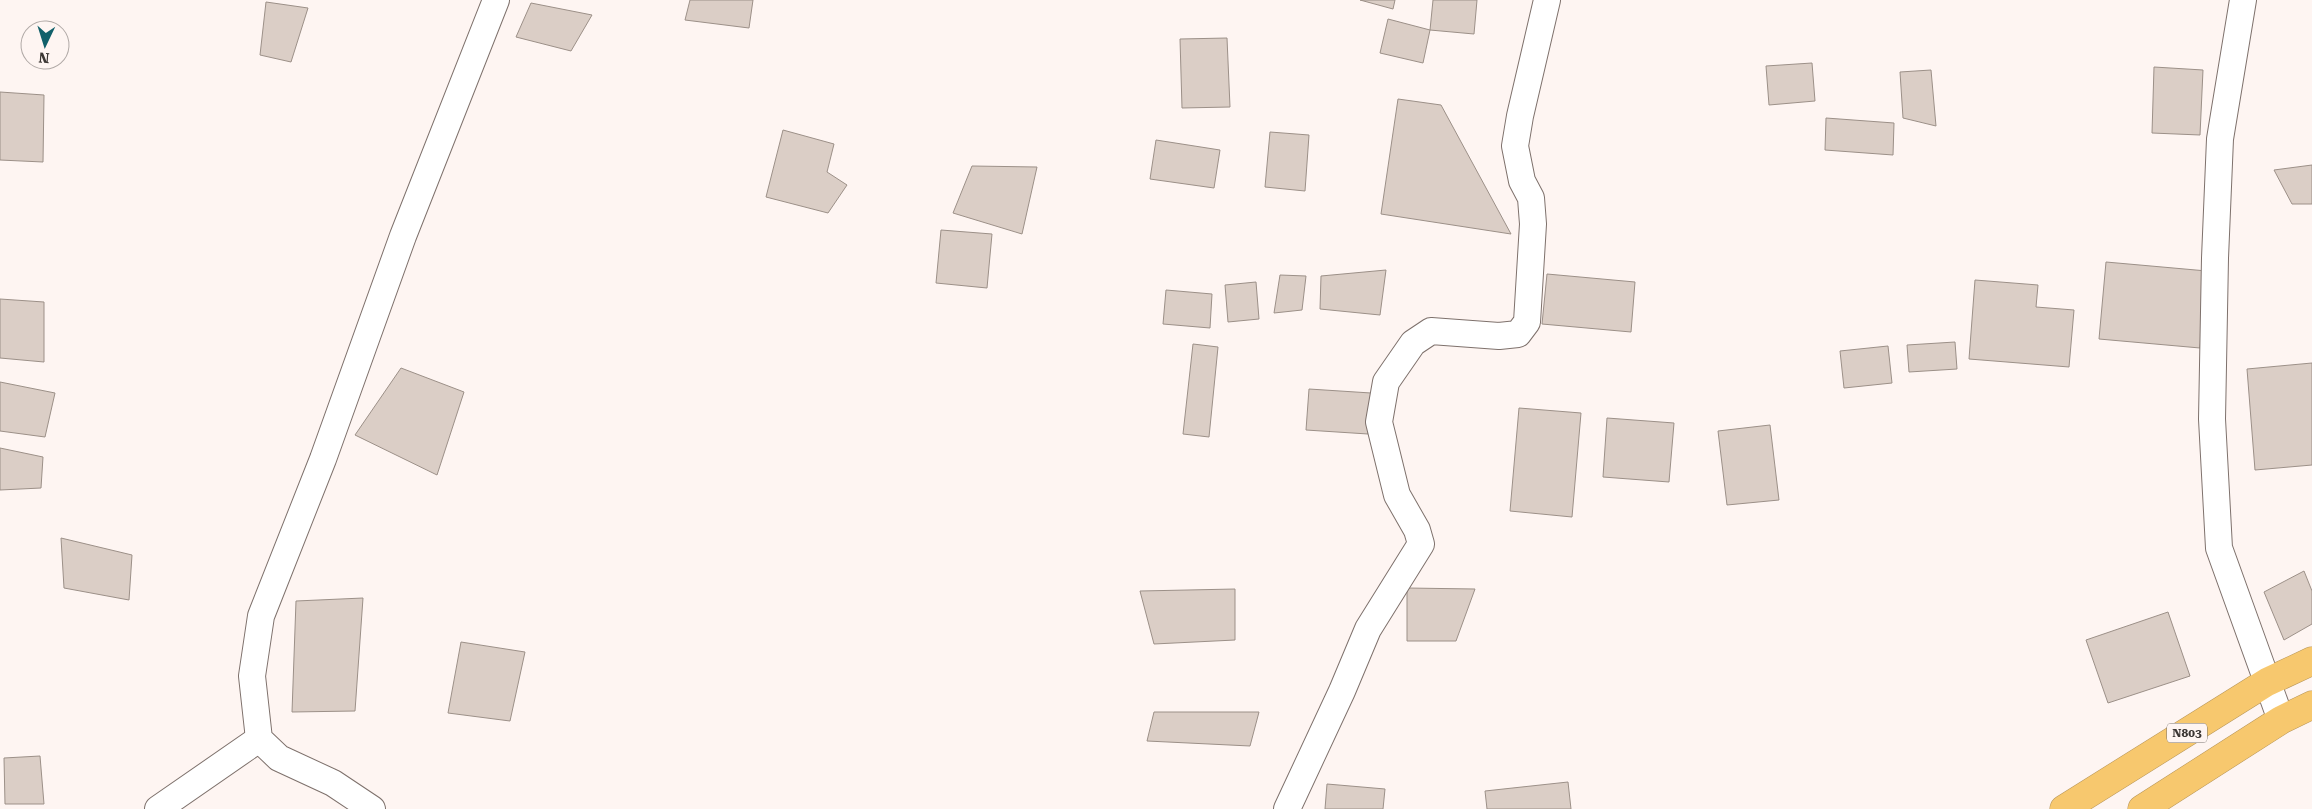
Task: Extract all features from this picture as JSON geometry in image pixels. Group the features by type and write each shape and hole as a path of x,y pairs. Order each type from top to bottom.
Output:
{"highway":[{"name":"N803","path":"2064,809 2267,682 2312,661"},
{"path":"2142,809 2281,720 2312,706"}],"street":[{"path":"372,809 333,782 279,758 259,739 252,676 261,616 323,459 403,236 496,0"},
{"path":"1286,809 1342,691 1368,629 1421,544 1417,530 1397,495 1380,422 1386,382 1413,343 1431,332 1498,336 1518,334 1527,322 1533,224 1531,198 1522,181 1515,146 1520,116 1547,0"},
{"path":"2243,0 2220,139 2215,258 2212,419 2219,548 2281,720"},
{"path":"158,809 259,739"}],"building":[{"path":"690,0 753,0 749,28 685,20"},
{"path":"1360,0 1395,0 1393,9"},
{"path":"1433,0 1477,0 1474,34 1430,30"},
{"path":"266,2 308,8 291,62 260,55"},
{"path":"531,3 592,15 571,51 516,37"},
{"path":"1388,19 1430,30 1423,63 1380,53"},
{"path":"1227,38 1230,107 1182,108 1180,39"},
{"path":"1812,63 1815,101 1769,105 1766,66"},
{"path":"2154,67 2203,70 2200,135 2152,133"},
{"path":"1931,70 1936,126 1903,118 1900,72"},
{"path":"0,92 44,95 43,162 0,160"},
{"path":"1398,99 1441,105 1511,234 1381,214"},
{"path":"1826,118 1894,123 1893,155 1825,150"},
{"path":"783,130 834,144 827,172 847,185 828,213 766,197"},
{"path":"1270,132 1309,135 1305,191 1265,187"},
{"path":"1156,140 1220,150 1214,188 1150,179"},
{"path":"2312,165 2312,204 2292,204 2274,170"},
{"path":"972,166 1037,167 1022,234 953,213"},
{"path":"941,230 992,234 987,288 936,283"},
{"path":"2106,262 2207,271 2200,348 2099,339"},
{"path":"1386,270 1380,315 1320,309 1321,276"},
{"path":"1547,274 1635,282 1631,332 1542,324"},
{"path":"1280,275 1306,276 1302,310 1274,313"},
{"path":"1975,280 2038,285 2036,307 2074,310 2069,367 1969,359"},
{"path":"1256,282 1259,319 1228,322 1225,285"},
{"path":"1166,290 1212,294 1210,328 1163,324"},
{"path":"0,299 44,302 44,362 0,358"},
{"path":"1955,342 1957,369 1909,372 1907,345"},
{"path":"1193,344 1218,347 1209,437 1183,434"},
{"path":"1888,346 1892,383 1844,388 1840,351"},
{"path":"2312,363 2312,465 2255,470 2247,369"},
{"path":"401,368 464,392 437,475 355,435"},
{"path":"0,382 55,393 45,437 0,431"},
{"path":"1309,389 1371,393 1368,434 1306,430"},
{"path":"1519,408 1581,413 1572,517 1510,511"},
{"path":"1607,418 1674,423 1669,482 1603,477"},
{"path":"1770,425 1779,500 1727,505 1718,431"},
{"path":"0,448 43,457 41,488 0,490"},
{"path":"61,538 132,555 129,600 64,588"},
{"path":"2304,571 2312,591 2312,624 2284,640 2264,592"},
{"path":"1407,588 1475,589 1456,641 1407,641"},
{"path":"1235,589 1235,640 1154,644 1140,591"},
{"path":"363,598 355,711 292,712 296,601"},
{"path":"2168,612 2190,676 2108,703 2086,640"},
{"path":"461,642 525,652 510,721 448,713"},
{"path":"1154,712 1259,712 1250,746 1147,741"},
{"path":"40,756 44,804 5,804 4,758"},
{"path":"1568,782 1571,809 1487,809 1485,791"},
{"path":"1327,784 1385,789 1383,809 1325,809"}]}
